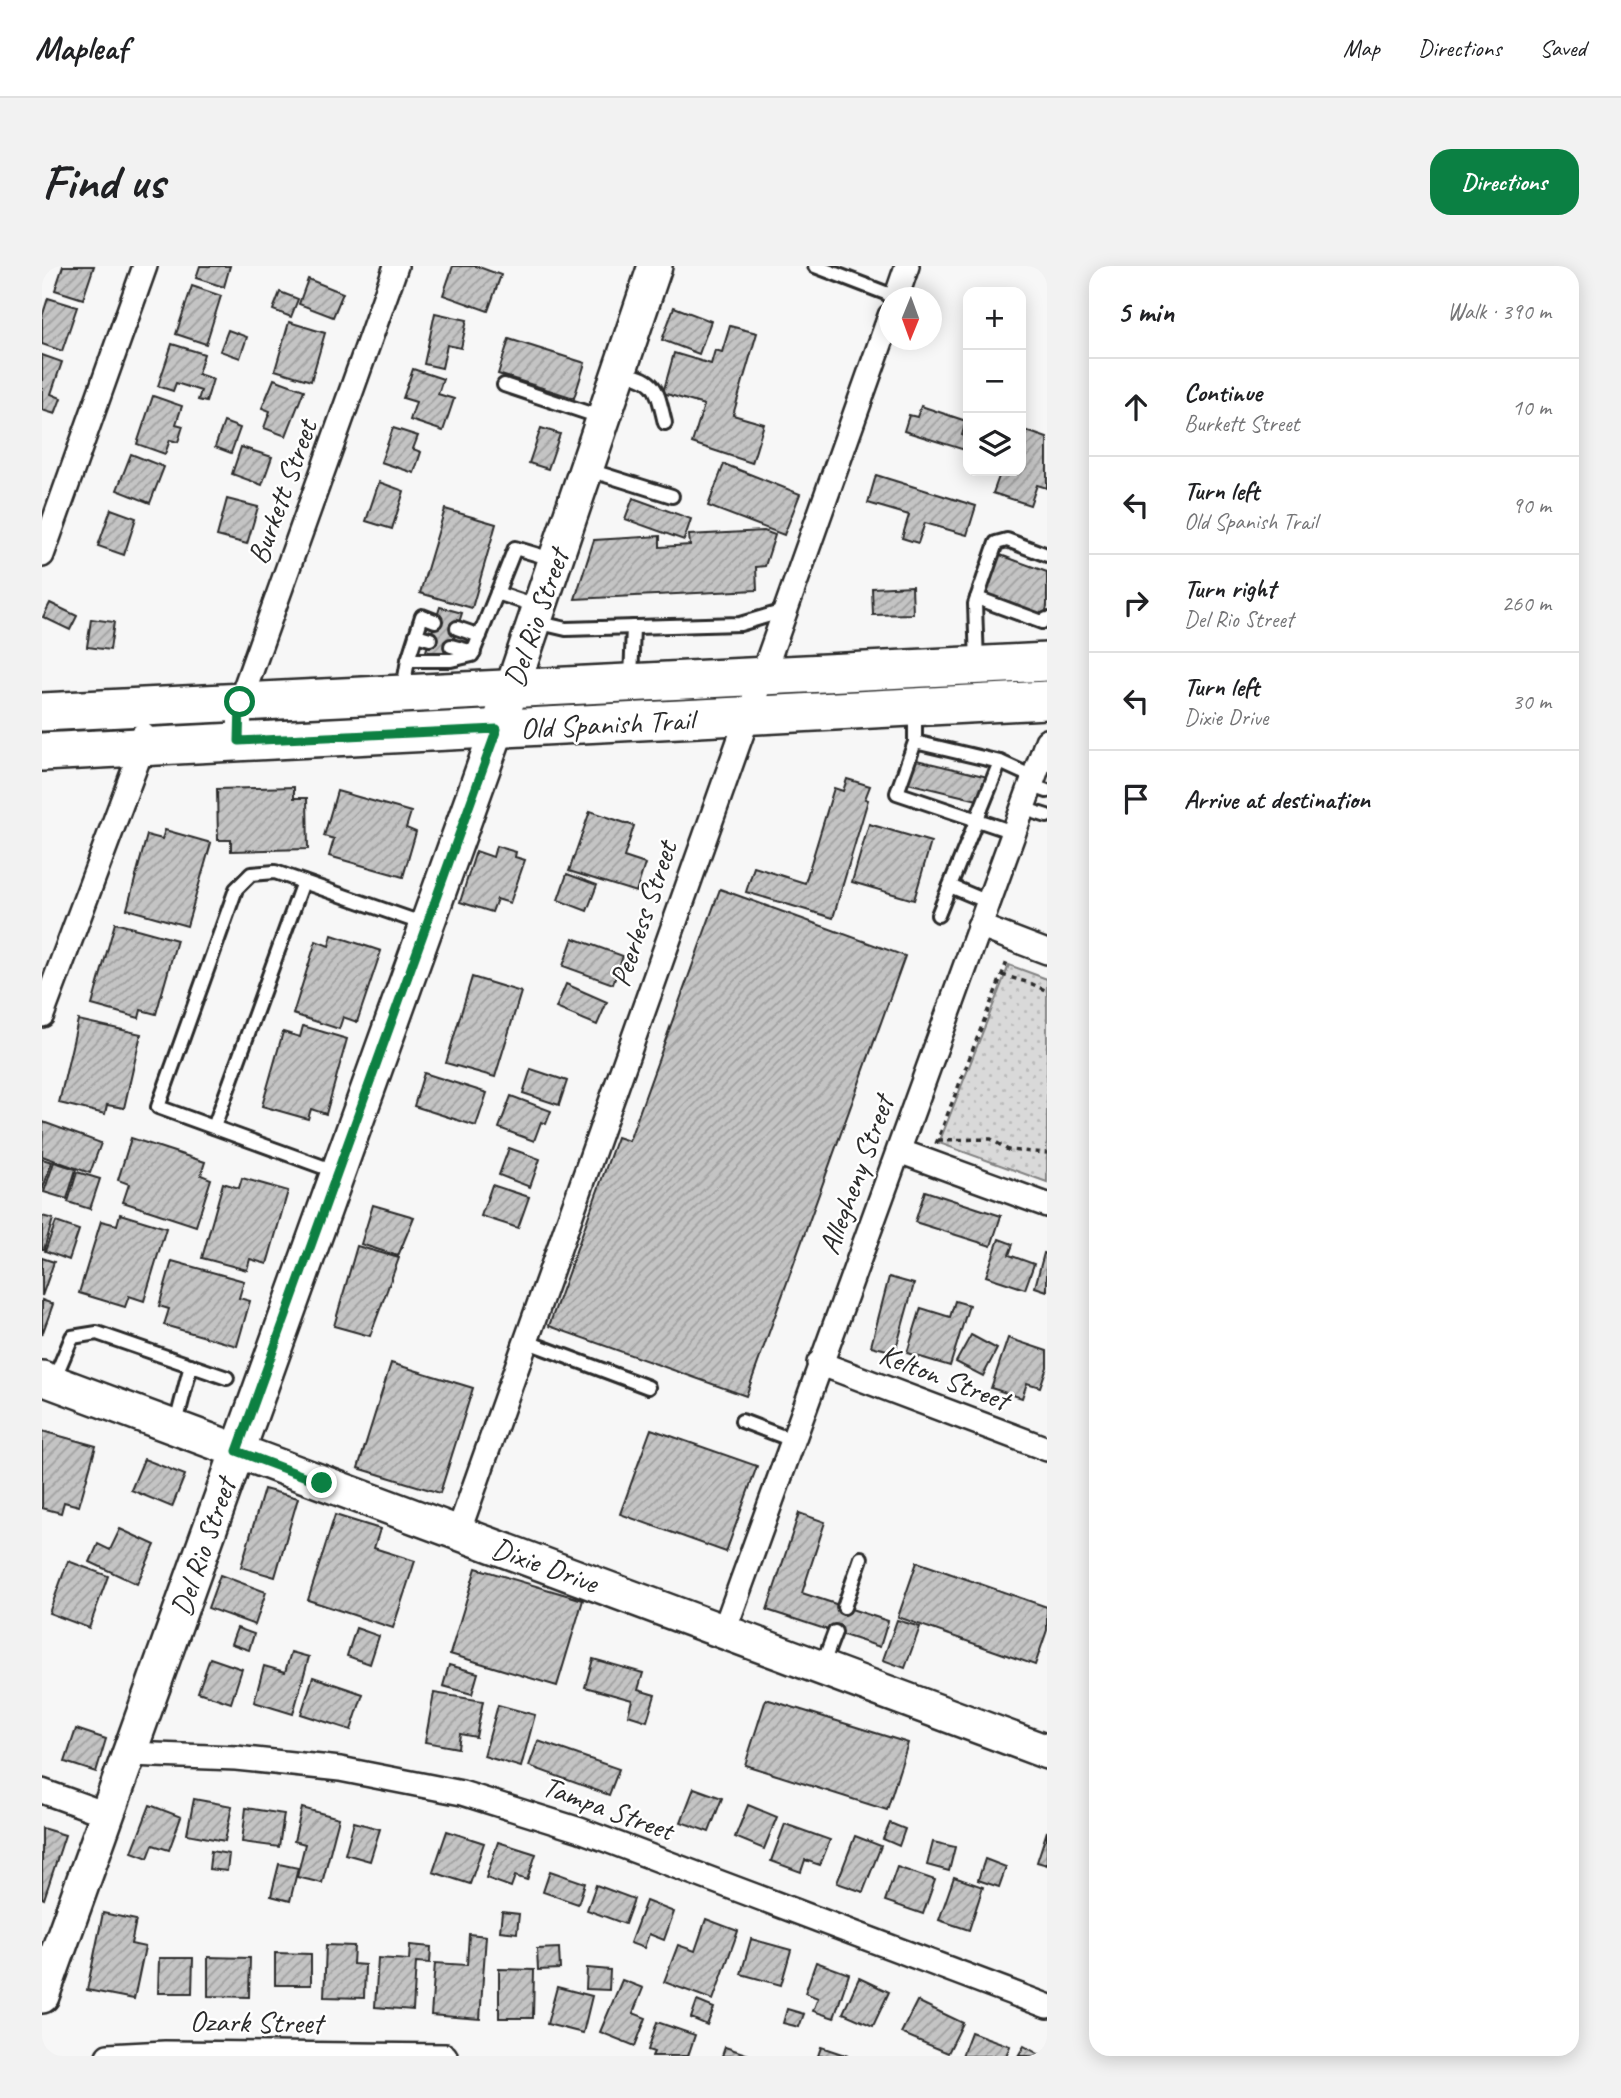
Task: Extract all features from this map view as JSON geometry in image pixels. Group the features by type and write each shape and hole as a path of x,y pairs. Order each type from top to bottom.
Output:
{"main road":[{"name":"Old Spanish Trail","path":"42,712 240,702 405,677 455,675 512,688 1047,662"},
{"name":"Old Spanish Trail","path":"42,752 746,718 915,725 1047,700"}],"street":[{"path":"42,555 145,266"},
{"name":"Burkett Street","path":"239,741 240,702 396,266"},
{"name":"Del Rio Street","path":"42,1996 337,1172 416,922 512,688 655,266"},
{"path":"900,287 907,266"},
{"name":"Peerless Street","path":"458,1533 879,347"},
{"path":"42,1015 143,746 144,707"},
{"name":"Allegheny Street","path":"724,1632 1013,832 1022,808 1037,784 1047,741"},
{"path":"979,926 1047,953"},
{"path":"899,1151 1047,1205"},
{"name":"Kelton Street","path":"819,1363 1047,1450"},
{"name":"Dixie Drive","path":"48,1380 1047,1752"},
{"name":"Tampa Street","path":"129,1754 236,1758 340,1769 462,1793 580,1830 1047,2006"},
{"path":"42,1791 106,1814"},
{"name":"Ozark Street","path":"108,2056 165,2053 445,2056"}],"lane":[{"path":"815,266 879,290"},
{"path":"619,372 643,377 656,387 665,423"},
{"path":"504,385 603,418"},
{"path":"586,469 672,496"},
{"path":"977,666 977,598 996,543 1007,540 1047,555"},
{"path":"455,675 474,652 516,548 555,560"},
{"path":"497,593 566,629 740,624 785,611"},
{"path":"977,598 1042,622 1047,619"},
{"path":"405,677 422,616 435,621"},
{"path":"631,682 633,627"},
{"path":"457,628 480,636"},
{"path":"416,635 430,639"},
{"path":"451,646 474,652"},
{"path":"1013,832 897,793 915,725 1000,762 1037,784"},
{"path":"938,915 1000,762"},
{"path":"1022,808 1047,816"},
{"path":"337,1172 158,1107 236,889 251,874 261,871 275,872 416,922"},
{"path":"214,1127 303,882"},
{"path":"950,886 988,902"},
{"path":"48,1380 72,1337 86,1333 97,1333 227,1378"},
{"path":"525,1341 648,1387"},
{"path":"175,1428 191,1365"},
{"path":"742,1421 792,1440"},
{"path":"844,1607 861,1558"},
{"path":"822,1667 835,1632"}],"path":[{"path":"929,1162 1015,940"},
{"path":"1002,975 1030,983 1047,992"},
{"path":"938,1140 991,1139 1008,1150 1047,1153"}],"shaded area":[{"path":"1009,965 1047,979 1047,1182 939,1143"}],"building":[{"path":"63,266 94,266 83,299 55,290"},
{"path":"200,266 230,266 224,287 196,278"},
{"path":"453,266 476,266 501,275 488,311 443,295"},
{"path":"308,279 343,293 333,317 299,304"},
{"path":"192,286 221,296 206,344 176,334"},
{"path":"280,292 298,299 291,317 273,310"},
{"path":"48,298 77,307 62,351 42,344 42,317"},
{"path":"674,307 711,321 699,354 662,340"},
{"path":"435,313 467,320 461,348 447,345 442,368 424,364"},
{"path":"289,322 325,333 311,381 275,370"},
{"path":"730,326 757,333 733,415 764,424 752,463 692,443 704,405 663,393 674,353 711,364 715,350 722,352"},
{"path":"228,330 247,337 240,358 220,351"},
{"path":"509,339 585,363 574,398 498,374"},
{"path":"172,344 204,354 198,374 213,379 206,402 198,400 201,391 176,383 173,391 158,386"},
{"path":"42,355 62,362 51,394 61,398 55,414 42,410"},
{"path":"413,369 443,379 438,394 454,399 443,431 410,420 416,402 403,398"},
{"path":"274,379 304,390 286,436 264,428 270,411 262,408"},
{"path":"153,396 182,406 176,424 183,426 178,442 170,440 165,454 137,444"},
{"path":"921,406 963,420 963,449 904,431 909,415 917,417"},
{"path":"224,422 240,428 231,453 215,447"},
{"path":"393,428 418,436 413,449 421,452 414,473 381,462"},
{"path":"541,428 560,434 548,469 529,463"},
{"path":"1026,431 1047,438 1047,488 1037,485 1030,505 993,493 999,476 1026,476"},
{"path":"241,447 272,457 262,485 232,474"},
{"path":"131,454 164,467 150,503 117,490"},
{"path":"724,464 800,494 784,535 708,506"},
{"path":"876,475 976,506 967,535 925,523 918,543 902,538 909,515 868,503"},
{"path":"379,482 404,491 392,529 366,521"},
{"path":"633,498 691,519 684,540 625,519"},
{"path":"227,499 258,507 247,544 217,536"},
{"path":"111,509 136,518 124,555 98,546"},
{"path":"445,509 496,524 472,608 420,593"},
{"path":"764,531 775,535 765,566 756,567 757,590 575,599 594,540 660,536 660,547 690,545 689,535"},
{"path":"995,553 1047,572 1047,607 1044,616 980,592"},
{"path":"912,586 913,614 873,615 872,588"},
{"path":"50,603 77,616 70,630 43,617"},
{"path":"440,607 462,613 448,658 426,651"},
{"path":"91,619 114,622 110,650 87,647"},
{"path":"904,757 992,778 986,802 899,781"},
{"path":"847,779 870,786 833,918 746,892 754,867 805,883 834,788 843,791"},
{"path":"294,787 294,798 307,798 308,849 231,851 231,840 218,840 217,789"},
{"path":"337,791 411,812 406,828 416,832 403,877 329,856 334,839 324,836"},
{"path":"590,811 634,826 624,857 645,864 636,892 569,871"},
{"path":"869,824 931,842 914,900 852,882"},
{"path":"165,830 211,843 187,926 127,909 147,835 162,839"},
{"path":"496,846 516,852 515,857 525,860 510,903 497,899 492,912 460,902 476,851 493,857"},
{"path":"567,874 597,885 587,911 558,900"},
{"path":"720,889 905,956 746,1396 549,1326 617,1137 629,1141"},
{"path":"115,923 177,940 156,1014 141,1010 139,1018 92,1005"},
{"path":"332,935 381,951 357,1022 343,1017 339,1029 293,1014 316,941 329,946"},
{"path":"573,938 623,956 613,984 563,966"},
{"path":"472,977 521,992 495,1077 446,1063"},
{"path":"566,984 607,1002 597,1025 556,1008"},
{"path":"78,1020 141,1034 124,1108 107,1105 105,1114 59,1103"},
{"path":"303,1026 347,1039 326,1114 311,1109 308,1119 262,1106 283,1032 300,1037"},
{"path":"531,1069 567,1081 559,1105 523,1093"},
{"path":"424,1073 487,1093 476,1126 414,1106"},
{"path":"511,1096 551,1111 546,1124 541,1122 534,1141 499,1128"},
{"path":"43,1122 101,1143 90,1173 42,1156"},
{"path":"131,1138 205,1162 201,1175 211,1179 196,1226 123,1202 129,1184 118,1180"},
{"path":"509,1148 540,1159 530,1187 499,1175"},
{"path":"42,1159 52,1162 42,1191"},
{"path":"54,1162 76,1169 67,1199 44,1192"},
{"path":"77,1172 100,1179 90,1209 68,1202"},
{"path":"242,1178 288,1191 267,1264 250,1259 247,1270 202,1258 223,1183 239,1188"},
{"path":"492,1185 529,1197 518,1228 481,1216"},
{"path":"925,1191 1001,1216 991,1246 915,1222"},
{"path":"373,1205 414,1217 398,1256 361,1244"},
{"path":"120,1214 166,1228 144,1301 129,1296 125,1307 79,1293 101,1221 117,1225"},
{"path":"42,1216 53,1219 44,1249 42,1249"},
{"path":"56,1222 79,1230 69,1260 45,1251"},
{"path":"999,1239 1013,1244 1009,1255 1034,1264 1025,1289 986,1276"},
{"path":"357,1246 399,1258 370,1336 334,1326"},
{"path":"1044,1253 1047,1254 1047,1291 1035,1287"},
{"path":"42,1258 54,1262 42,1296"},
{"path":"172,1261 244,1281 239,1298 250,1301 237,1346 164,1325 169,1309 159,1306"},
{"path":"889,1277 914,1284 895,1352 871,1346"},
{"path":"42,1300 53,1304 42,1335"},
{"path":"955,1301 969,1305 950,1366 907,1353 921,1308 950,1317"},
{"path":"971,1335 997,1349 983,1376 956,1362"},
{"path":"1008,1338 1047,1351 1047,1367 1040,1387 1027,1383 1022,1398 991,1388"},
{"path":"391,1363 473,1388 440,1493 358,1468"},
{"path":"651,1429 757,1466 726,1552 620,1514"},
{"path":"42,1431 96,1446 79,1506 64,1502 61,1513 42,1508"},
{"path":"144,1459 185,1475 172,1507 131,1490"},
{"path":"264,1489 298,1498 275,1577 241,1567"},
{"path":"799,1513 825,1522 802,1593 888,1621 880,1647 767,1610"},
{"path":"335,1515 380,1529 374,1548 415,1561 393,1628 308,1600"},
{"path":"120,1529 155,1545 137,1584 90,1562 98,1544 110,1550"},
{"path":"68,1561 108,1576 89,1628 49,1613"},
{"path":"917,1562 1047,1607 1047,1630 1035,1665 898,1617"},
{"path":"476,1568 583,1600 557,1686 450,1654"},
{"path":"220,1575 266,1592 255,1625 208,1608"},
{"path":"897,1620 920,1627 905,1668 883,1660"},
{"path":"237,1628 254,1634 249,1650 231,1644"},
{"path":"356,1628 379,1636 370,1664 347,1656"},
{"path":"291,1652 309,1657 293,1714 254,1702 264,1666 285,1672"},
{"path":"210,1658 242,1669 231,1703 198,1692"},
{"path":"593,1659 643,1673 638,1690 655,1695 647,1721 628,1715 632,1700 585,1687"},
{"path":"449,1665 478,1673 472,1694 443,1686"},
{"path":"313,1677 363,1694 351,1730 301,1714"},
{"path":"434,1693 483,1701 476,1737 460,1734 458,1748 425,1742"},
{"path":"766,1699 908,1743 887,1810 745,1765"},
{"path":"498,1705 535,1715 521,1767 484,1756"},
{"path":"76,1729 106,1739 96,1772 65,1762"},
{"path":"538,1741 619,1769 609,1795 529,1766"},
{"path":"694,1788 722,1798 709,1832 681,1822"},
{"path":"194,1799 232,1806 225,1841 187,1834"},
{"path":"150,1805 181,1817 169,1850 153,1845 148,1858 132,1852"},
{"path":"748,1805 777,1817 764,1849 735,1837"},
{"path":"246,1808 284,1814 279,1847 242,1842"},
{"path":"302,1808 339,1818 322,1883 297,1877 305,1844 294,1841"},
{"path":"354,1822 380,1829 370,1861 345,1854"},
{"path":"890,1823 905,1829 899,1846 883,1839"},
{"path":"785,1824 830,1840 820,1865 805,1860 801,1872 771,1861"},
{"path":"42,1828 65,1835 44,1899 42,1898"},
{"path":"447,1831 484,1843 470,1884 433,1872"},
{"path":"1047,1831 1047,1865 1037,1862"},
{"path":"855,1836 881,1846 863,1892 837,1883"},
{"path":"498,1842 536,1854 527,1880 515,1876 511,1887 486,1878"},
{"path":"933,1842 955,1847 949,1871 927,1865"},
{"path":"211,1851 229,1854 227,1871 209,1869"},
{"path":"985,1859 1006,1867 999,1887 978,1880"},
{"path":"279,1864 298,1868 290,1901 271,1896"},
{"path":"897,1867 935,1880 923,1914 885,1901"},
{"path":"550,1871 585,1883 578,1904 543,1892"},
{"path":"954,1877 983,1887 969,1930 939,1920"},
{"path":"596,1885 634,1899 625,1924 587,1910"},
{"path":"646,1901 674,1912 664,1940 649,1934 644,1948 630,1943"},
{"path":"502,1912 519,1914 517,1933 500,1931"},
{"path":"103,1913 136,1920 131,1944 145,1947 134,1999 87,1990"},
{"path":"706,1919 738,1931 713,2000 664,1982 678,1945 695,1951"},
{"path":"469,1934 486,1936 480,2019 431,2015 435,1963 467,1965"},
{"path":"751,1939 791,1950 781,1985 741,1974"},
{"path":"326,1945 354,1946 353,1964 365,1965 364,1998 324,1997"},
{"path":"410,1945 431,1947 430,1963 416,1962 413,2010 375,2007 378,1958 409,1960"},
{"path":"559,1948 560,1969 538,1970 537,1949"},
{"path":"275,1953 311,1954 311,1985 275,1985"},
{"path":"208,1957 250,1958 249,1997 208,1996"},
{"path":"159,1958 193,1958 192,1993 158,1993"},
{"path":"816,1962 849,1974 834,2018 813,2011 818,1998 805,1993"},
{"path":"587,1968 610,1970 609,1990 586,1989"},
{"path":"499,1969 534,1970 533,2018 499,2018"},
{"path":"859,1978 889,1992 873,2026 843,2013"},
{"path":"622,1980 643,1988 633,2013 646,2018 635,2046 600,2032"},
{"path":"557,1987 592,1996 583,2033 547,2024"},
{"path":"697,2001 714,2008 707,2025 691,2018"},
{"path":"917,2001 963,2023 948,2053 901,2033"},
{"path":"787,2009 804,2014 799,2027 783,2023"},
{"path":"657,2022 695,2035 688,2056 652,2056 654,2052 648,2050"},
{"path":"971,2032 1010,2046 1006,2056 962,2056"},
{"path":"1024,2046 1042,2056 1018,2056"},
{"path":"725,2047 752,2056 722,2056"},
{"path":"821,2047 848,2056 818,2056"}],"route":[{"path":"240,702 239,741 497,729 237,1451 322,1483"}]}
